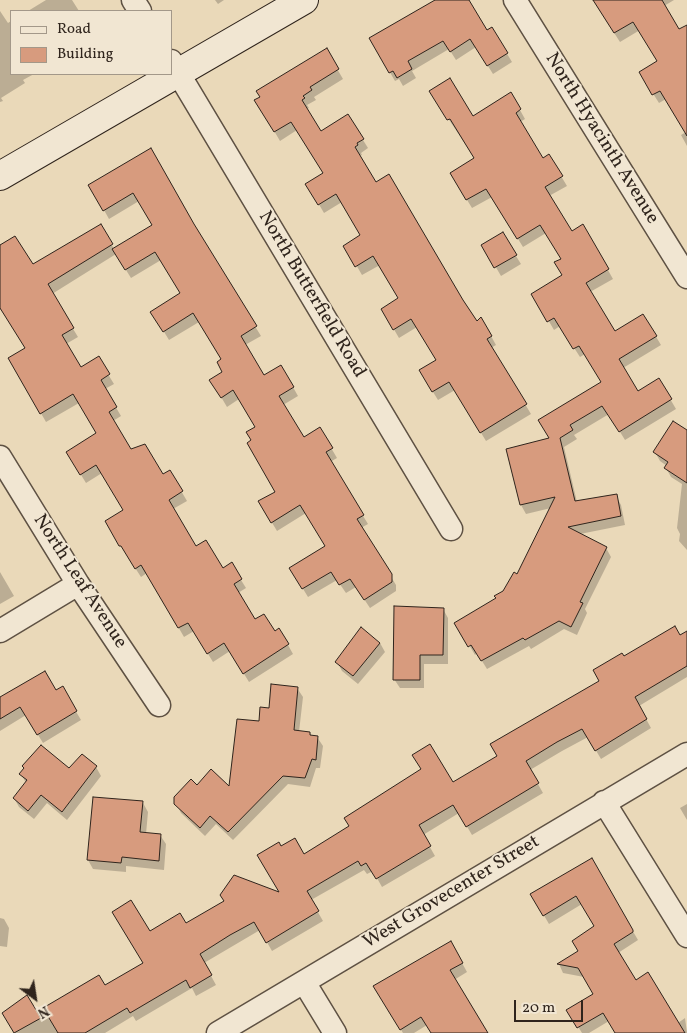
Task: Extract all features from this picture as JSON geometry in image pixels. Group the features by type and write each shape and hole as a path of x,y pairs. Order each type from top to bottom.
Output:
{"main road":[{"path":"175,67 304,0"},
{"path":"0,176 162,75"}],"street":[{"name":"North Hyacinth Avenue","path":"515,0 687,277"},
{"name":"North Butterfield Road","path":"175,67 451,529"},
{"name":"North Leaf Avenue","path":"0,458 78,584 159,706"},
{"path":"0,631 78,584"},
{"name":"West Grovecenter Street","path":"218,1033 687,754"},
{"path":"604,802 687,936"},
{"path":"304,982 335,1033"}],"building":[{"path":"435,0 469,0 487,30 492,27 508,53 487,66 470,39 450,52 443,41 408,61 412,69 397,78 393,71 389,73 369,38"},
{"path":"593,0 662,0 679,29 687,25 687,136 660,91 652,95 639,72 657,61 633,22 614,33"},
{"path":"327,48 339,69 310,87 312,90 303,96 305,98 302,100 321,131 348,114 364,139 357,143 358,145 355,147 376,182 389,174 463,300 477,321 481,317 492,336 487,339 527,404 480,433 449,382 432,392 419,370 436,360 411,319 393,330 381,309 398,298 373,256 355,267 343,246 360,235 336,194 318,205 305,184 323,173 291,122 274,132 254,100 260,97 256,91"},
{"path":"450,78 473,116 511,92 521,109 516,113 543,158 549,154 563,176 545,187 572,231 583,224 609,269 586,283 615,331 643,314 657,336 619,359 638,391 659,378 672,399 619,432 602,406 570,425 573,430 560,438 575,501 617,494 621,516 568,527 607,547 580,602 583,603 571,627 559,621 481,661 471,645 468,647 454,623 496,598 494,596 503,591 514,572 517,574 555,497 520,505 506,449 549,438 538,420 601,382 579,346 573,349 554,318 547,322 531,294 562,275 554,262 561,259 540,225 517,239 486,189 466,200 450,173 474,158 450,119 447,120 429,91"},
{"path":"151,148 194,224 257,326 241,336 264,375 281,365 294,387 279,396 304,437 320,427 333,448 326,452 364,515 357,519 392,574 392,582 364,600 350,579 339,585 331,572 302,589 289,568 325,546 300,505 271,523 258,501 275,492 247,443 251,440 246,432 255,427 233,390 221,398 209,380 222,372 217,362 221,359 193,313 163,332 150,312 180,293 155,252 125,270 112,249 152,225 133,193 103,211 88,185"},
{"path":"101,224 113,244 48,284 74,328 62,335 81,367 99,356 110,374 101,380 117,407 109,412 131,449 145,444 163,474 170,470 183,491 169,500 196,546 206,540 223,568 232,562 242,579 234,584 255,619 264,614 275,631 279,628 289,644 243,674 224,643 207,654 188,623 178,628 141,565 135,569 121,546 119,546 105,521 123,510 96,465 80,475 66,452 96,433 73,394 40,414 8,358 25,348 0,308 0,245 15,236 33,264"},
{"path":"503,232 517,255 494,268 481,245"},
{"path":"673,421 687,430 687,483 664,468 668,462 653,452"},
{"path":"394,606 444,608 443,655 420,655 420,680 393,680"},
{"path":"675,626 680,635 687,631 687,666 635,697 647,719 595,751 582,729 557,742 526,761 539,783 466,827 453,805 419,825 431,846 376,879 366,863 361,866 358,861 307,891 319,911 266,943 254,922 230,935 200,954 212,975 190,988 186,980 130,1013 127,1008 85,1033 58,1033 43,1008 99,975 105,985 143,963 112,912 131,900 150,931 180,913 186,923 224,901 220,895 234,875 279,892 257,855 279,842 281,846 295,838 304,854 349,826 344,818 421,769 412,755 430,744 453,782 497,756 490,744 599,681 593,670 622,653 624,656"},
{"path":"361,627 380,643 353,676 335,662"},
{"path":"45,671 56,690 63,686 77,711 37,735 20,707 0,719 0,697"},
{"path":"271,684 298,687 294,730 310,732 310,735 318,736 316,760 312,759 305,778 283,776 228,832 210,816 200,828 174,804 174,797 191,779 197,785 211,769 229,786 237,719 259,721 260,707 269,708"},
{"path":"41,745 69,768 82,754 97,766 62,812 41,795 28,811 13,798 27,780 19,774 24,768 22,766"},
{"path":"93,797 143,801 140,832 161,834 159,861 122,857 121,863 87,860"},
{"path":"592,858 633,930 633,932 614,944 636,980 648,972 685,1033 615,1033 603,1013 577,1028 566,1010 593,994 578,968 557,964 578,951 572,941 594,926 576,896 543,916 530,894"},
{"path":"451,941 463,963 450,970 488,1033 431,1033 421,1017 400,1030 373,986"},
{"path":"27,995 41,1018 14,1033 2,1013"}]}
